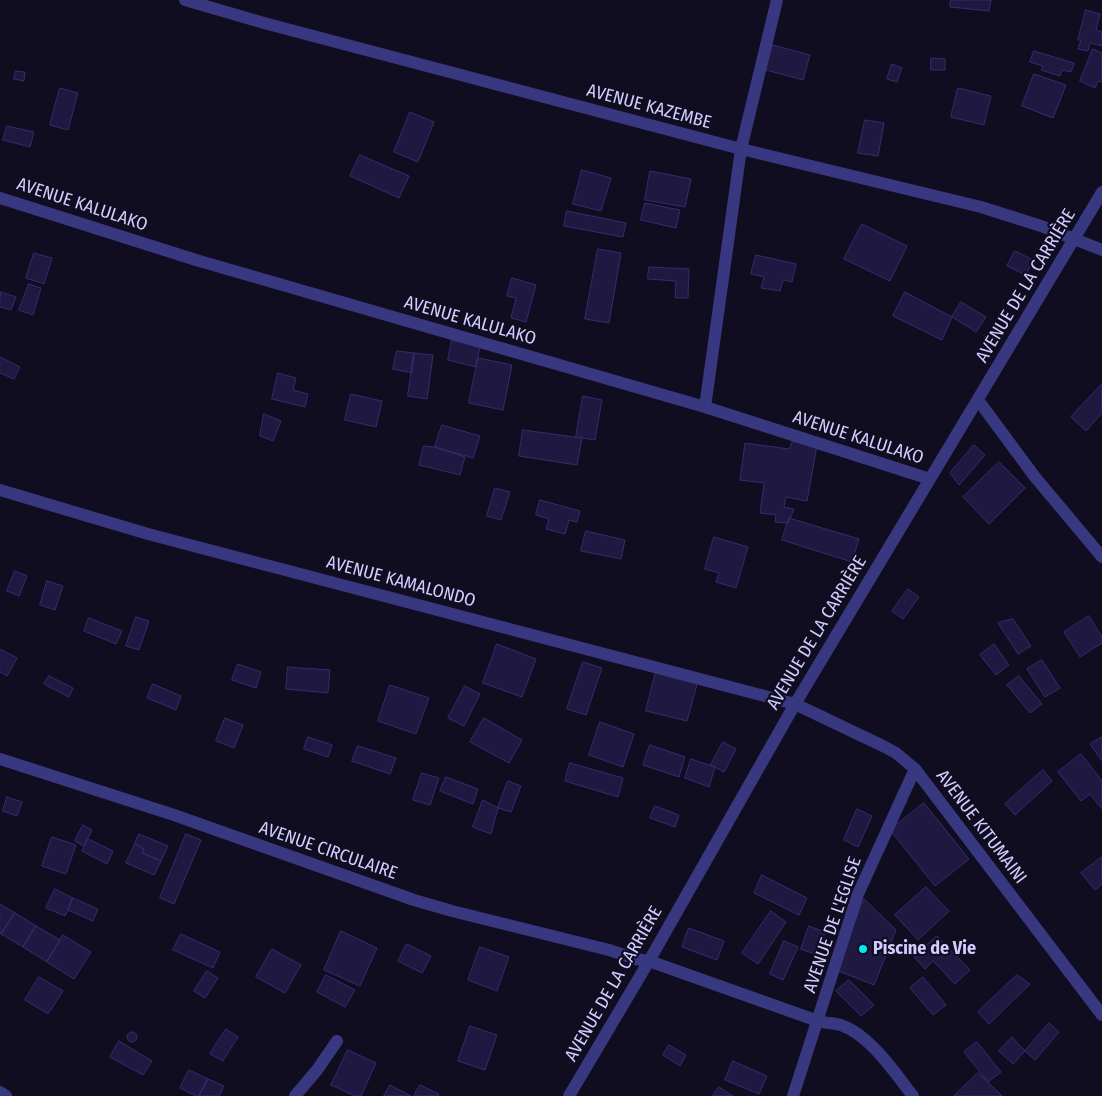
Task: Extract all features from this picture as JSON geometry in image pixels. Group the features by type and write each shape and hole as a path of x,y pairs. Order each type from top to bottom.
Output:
{"street":[{"name":"AVENUE KAZEMBE","path":"185,0 264,23 741,149 981,208 1041,226 1102,250"},
{"path":"705,406 741,149 778,0"},
{"name":"AVENUE DE LA CARRIÈRE","path":"569,1096 649,961 795,704 1102,192"},
{"name":"AVENUE KALULAKO","path":"0,198 196,260 705,406 930,479"},
{"path":"978,400 1035,477 1102,557"},
{"name":"AVENUE KAMALONDO","path":"0,490 148,534 795,704"},
{"name":"AVENUE KITUMAINI","path":"795,704 884,746 896,753 914,769 1102,1015"},
{"name":"AVENUE CIRCULAIRE","path":"0,759 174,815 414,900 649,961 818,1021 841,1026 857,1033 878,1052 913,1096"},
{"name":"AVENUE DE L'EGLISE","path":"793,1096 858,894 914,769"},
{"path":"295,1096 317,1070 337,1041"},
{"path":"0,1092 6,1096"}],"building":[{"path":"951,0 991,0 989,11 950,7"},
{"path":"1086,10 1100,14 1096,30 1102,32 1102,46 1090,43 1088,51 1078,49 1081,40 1078,40"},
{"path":"773,45 810,55 803,80 766,70"},
{"path":"1093,49 1102,53 1102,82 1098,81 1095,88 1080,81"},
{"path":"1034,51 1074,63 1071,72 1062,70 1060,76 1041,70 1043,66 1030,62"},
{"path":"931,58 945,59 945,70 931,70"},
{"path":"892,64 902,68 897,82 887,79"},
{"path":"16,71 25,72 24,81 14,79"},
{"path":"1034,74 1066,85 1053,118 1022,106"},
{"path":"60,88 78,93 68,130 50,125"},
{"path":"958,88 991,96 984,125 951,117"},
{"path":"410,112 434,122 418,162 394,152"},
{"path":"865,120 884,123 878,156 858,153"},
{"path":"7,126 34,132 30,147 3,140"},
{"path":"360,155 409,176 399,198 350,176"},
{"path":"582,170 611,178 601,211 573,204"},
{"path":"650,171 691,179 685,207 645,200"},
{"path":"645,203 680,210 676,228 641,220"},
{"path":"567,211 626,223 623,237 564,226"},
{"path":"862,224 907,246 890,281 844,259"},
{"path":"598,249 621,253 609,323 585,319"},
{"path":"1015,251 1033,260 1026,275 1007,266"},
{"path":"34,253 52,258 44,284 26,278"},
{"path":"756,255 796,264 792,282 783,280 780,291 761,288 764,277 751,274"},
{"path":"649,267 689,269 688,298 675,298 676,281 648,279"},
{"path":"512,278 536,285 526,322 511,318 516,298 507,296"},
{"path":"29,284 41,288 33,315 19,310"},
{"path":"1,292 16,297 11,310 0,307"},
{"path":"905,292 952,317 942,340 893,316"},
{"path":"961,302 986,317 976,332 952,317"},
{"path":"452,340 480,347 476,367 448,360"},
{"path":"397,351 414,353 412,373 393,369"},
{"path":"414,353 433,355 427,399 408,396"},
{"path":"0,357 20,367 14,379 0,373"},
{"path":"478,358 512,365 503,410 469,403"},
{"path":"278,373 296,378 293,390 308,394 305,407 272,399"},
{"path":"1102,384 1102,413 1086,431 1071,417"},
{"path":"351,394 382,401 376,427 345,420"},
{"path":"583,396 602,400 595,440 576,437"},
{"path":"264,414 281,421 273,441 260,436"},
{"path":"442,425 480,436 473,458 435,447"},
{"path":"523,430 582,438 577,465 519,456"},
{"path":"795,436 818,440 807,501 786,497 784,507 794,509 788,523 775,522 776,515 760,513 764,483 740,480 745,443 789,449"},
{"path":"974,445 985,455 959,485 950,473"},
{"path":"424,446 435,447 465,457 460,475 419,465"},
{"path":"999,462 1025,488 989,524 963,497"},
{"path":"495,488 510,492 501,520 487,516"},
{"path":"540,500 580,511 577,522 569,520 565,534 546,529 549,519 536,515"},
{"path":"789,518 859,539 852,562 782,540"},
{"path":"586,531 625,540 621,559 581,551"},
{"path":"714,537 748,547 736,588 716,582 719,573 705,569"},
{"path":"15,571 27,576 19,596 7,591"},
{"path":"47,581 63,586 55,610 40,605"},
{"path":"908,589 919,597 903,619 892,611"},
{"path":"1089,616 1102,637 1102,643 1080,657 1064,632"},
{"path":"136,617 149,621 139,650 126,646"},
{"path":"89,618 122,631 116,644 84,631"},
{"path":"1013,619 1031,646 1018,654 998,623"},
{"path":"497,644 536,659 522,697 483,683"},
{"path":"994,644 1009,665 996,675 980,655"},
{"path":"0,649 17,658 7,676 0,672"},
{"path":"1042,660 1060,688 1045,697 1027,669"},
{"path":"583,662 602,668 586,715 567,709"},
{"path":"238,664 261,672 256,688 232,680"},
{"path":"288,667 330,670 328,693 286,689"},
{"path":"656,671 698,681 687,721 646,711"},
{"path":"49,676 73,688 69,697 44,684"},
{"path":"1019,676 1042,704 1030,713 1007,685"},
{"path":"153,684 181,696 176,710 147,698"},
{"path":"390,685 429,698 416,734 378,721"},
{"path":"465,686 480,694 464,726 448,718"},
{"path":"225,718 243,725 234,748 216,741"},
{"path":"484,718 522,740 509,763 470,742"},
{"path":"600,722 634,734 623,767 589,755"},
{"path":"308,737 332,745 328,757 304,749"},
{"path":"1102,737 1102,761 1090,744"},
{"path":"723,742 736,749 724,772 711,765"},
{"path":"650,745 685,757 679,777 643,765"},
{"path":"358,746 396,758 390,774 352,761"},
{"path":"1081,754 1102,781 1102,809 1090,794 1081,801 1058,772"},
{"path":"691,759 715,767 709,787 685,778"},
{"path":"570,763 623,778 618,797 565,781"},
{"path":"1043,770 1052,781 1015,815 1005,804"},
{"path":"422,773 439,778 430,805 413,800"},
{"path":"446,777 478,789 473,804 440,791"},
{"path":"508,781 521,786 511,812 498,808"},
{"path":"7,797 22,802 17,816 3,811"},
{"path":"483,800 498,808 491,834 473,827"},
{"path":"924,803 969,859 935,886 890,830"},
{"path":"655,806 679,815 675,827 650,818"},
{"path":"857,809 872,816 858,847 844,840"},
{"path":"83,825 92,830 84,846 75,841"},
{"path":"139,834 168,846 161,861 142,853 144,849 135,844"},
{"path":"186,834 201,840 174,904 160,898"},
{"path":"52,837 76,845 66,874 42,866"},
{"path":"88,839 113,851 107,864 82,851"},
{"path":"135,844 144,849 142,853 161,861 154,875 126,863"},
{"path":"1102,857 1102,884 1095,890 1081,873"},
{"path":"762,875 807,898 799,915 754,893"},
{"path":"926,887 949,911 918,940 895,915"},
{"path":"55,889 73,898 65,916 46,908"},
{"path":"73,898 98,909 93,921 68,910"},
{"path":"864,899 896,930 874,985 836,970"},
{"path":"0,904 15,913 1,934 0,933"},
{"path":"771,911 786,922 758,964 742,953"},
{"path":"15,913 36,926 23,947 1,934"},
{"path":"36,926 60,940 47,962 23,947"},
{"path":"809,926 825,932 817,955 801,949"},
{"path":"689,928 724,941 717,960 682,947"},
{"path":"341,931 377,948 360,986 324,970"},
{"path":"181,934 220,952 213,968 173,950"},
{"path":"63,935 91,952 74,979 47,962"},
{"path":"937,936 970,970 955,984 933,961 925,969 914,957"},
{"path":"784,941 798,947 783,980 770,974"},
{"path":"407,944 431,956 422,973 398,961"},
{"path":"480,947 509,957 497,991 468,980"},
{"path":"272,949 301,965 285,993 256,977"},
{"path":"207,971 218,978 205,998 194,991"},
{"path":"326,975 355,990 345,1007 317,992"},
{"path":"1017,975 1030,984 989,1024 978,1012"},
{"path":"39,977 63,991 48,1014 25,1000"},
{"path":"923,977 946,1005 933,1015 910,988"},
{"path":"849,980 874,1005 861,1016 836,991"},
{"path":"1049,1023 1059,1032 1035,1060 1025,1051"},
{"path":"470,1026 497,1035 485,1070 458,1061"},
{"path":"226,1029 238,1037 223,1061 210,1054"},
{"path":"130,1032 134,1032 137,1037 136,1041 130,1042 127,1039 127,1035"},
{"path":"1012,1037 1025,1051 1013,1064 999,1051"},
{"path":"119,1041 152,1061 143,1075 110,1057"},
{"path":"977,1042 1001,1072 988,1082 964,1052"},
{"path":"669,1045 686,1055 680,1066 663,1055"},
{"path":"348,1050 376,1063 361,1096 355,1096 331,1085"},
{"path":"733,1061 767,1076 759,1094 725,1080"},
{"path":"189,1070 208,1079 199,1096 180,1088"},
{"path":"978,1073 1002,1096 954,1096"},
{"path":"208,1079 224,1086 219,1096 199,1096"},
{"path":"390,1085 411,1096 384,1096"},
{"path":"420,1085 439,1094 438,1096 414,1096"},
{"path":"719,1087 733,1096 713,1096"}],"place":[{"name":"Piscine de Vie","path":"863,949"}]}
